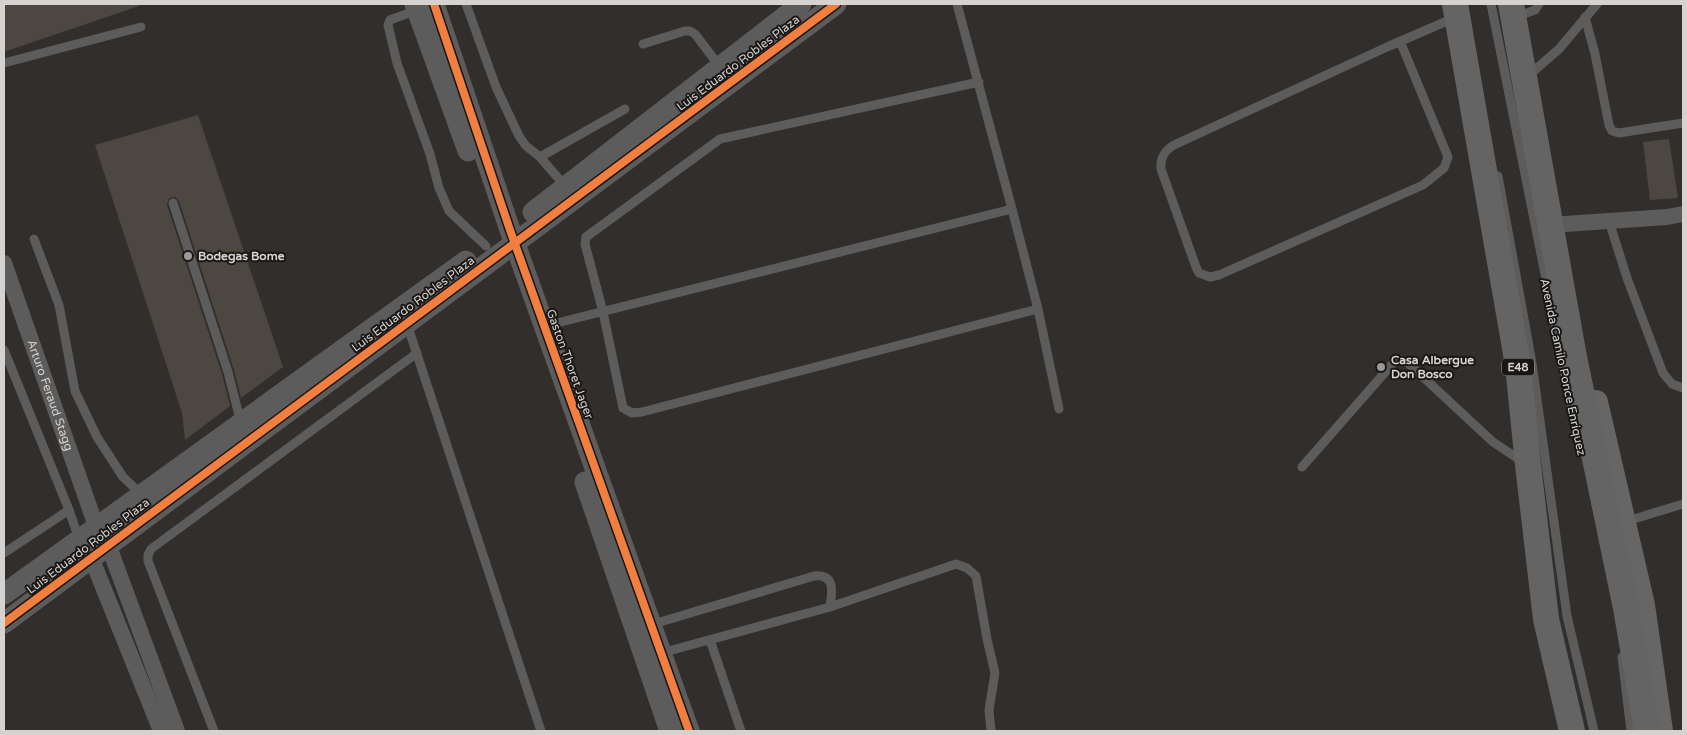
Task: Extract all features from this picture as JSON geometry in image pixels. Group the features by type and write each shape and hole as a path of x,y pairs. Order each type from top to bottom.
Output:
{"main road":[{"name":"E48","path":"1456,10 1518,365 1546,619 1572,731"},
{"name":"Avenida Camilo Ponce Enríquez","path":"1512,11 1574,357 1626,608 1647,731"},
{"name":"Avenida Camilo Ponce Enríquez","path":"1550,225 1562,247 1643,605 1661,731"}],"street":[{"name":"Luis Eduardo Robles Plaza","path":"4,594 141,494 245,431 406,323 566,186 801,4"},
{"name":"Luis Eduardo Robles Plaza","path":"4,623 108,544 245,431 503,241 836,4"},
{"name":"Gaston Thoret Jager","path":"422,6 503,241 643,627"},
{"path":"1550,225 1666,217 1683,214"},
{"name":"Gaston Thoret Jager","path":"503,241 544,326 643,627 670,731"},
{"name":"Arturo Feraud Stagg","path":"4,263 96,526"},
{"path":"108,544 177,731"},
{"path":"91,557 161,731"},
{"name":"Gaston Thoret Jager","path":"652,656 689,731"}],"lane":[{"path":"466,4 496,87 519,136 526,146 540,157 566,186"},
{"path":"957,4 1038,309 1059,409"},
{"name":"Avenida Camilo Ponce Enríquez","path":"1491,4 1575,427"},
{"path":"1512,11 1535,10 1539,4"},
{"path":"1525,79 1559,49 1597,4"},
{"path":"422,6 390,20 388,25 398,63 430,154 439,188 449,211 503,241"},
{"path":"1400,41 1448,157 1444,168 1423,185 1219,275 1210,277 1199,273 1161,169 1160,162 1166,150 1400,41 1456,10"},
{"path":"1585,17 1595,54 1609,126 1612,131 1619,133 1683,123"},
{"path":"4,63 141,27"},
{"path":"643,44 690,31 695,34 720,67"},
{"path":"979,82 720,139 586,237 584,244 603,312 623,408 632,413 642,412 1038,309"},
{"path":"540,157 625,109"},
{"path":"1496,166 1532,363 1567,616 1594,731"},
{"path":"173,203 228,372 245,431"},
{"path":"544,326 1012,209"},
{"path":"1609,221 1627,278 1663,373 1672,384 1683,388"},
{"path":"34,238 59,305 75,391 97,437 124,477 141,494"},
{"path":"406,323 541,731"},
{"path":"4,350 79,539"},
{"path":"214,731 148,561 151,550 417,353"},
{"path":"1302,467 1395,360 1402,360 1408,363 1493,442 1528,465"},
{"path":"1624,522 1683,504"},
{"path":"4,553 69,510"},
{"path":"652,656 830,607 956,564 967,568 976,576 995,673 989,710 991,731"},
{"path":"643,627 822,575 829,579 832,585 830,607"},
{"path":"710,640 741,731"},
{"path":"1620,646 1631,731"}],"building":[{"path":"4,4 139,4 139,6 4,52"},
{"name":"Bodegas Bome","path":"198,115 283,367 241,398 234,370 179,201 175,197 169,198 167,205 222,374 230,406 185,440 182,413 95,145"},
{"path":"1669,139 1678,198 1650,200 1643,142"}],"cycle path":[{"path":"434,4 510,230 689,731"},
{"path":"4,623 836,4"}],"place":[{"name":"Bodegas Bome","path":"188,256"},
{"name":"Casa Albergue Don Bosco","path":"1381,367"}]}
